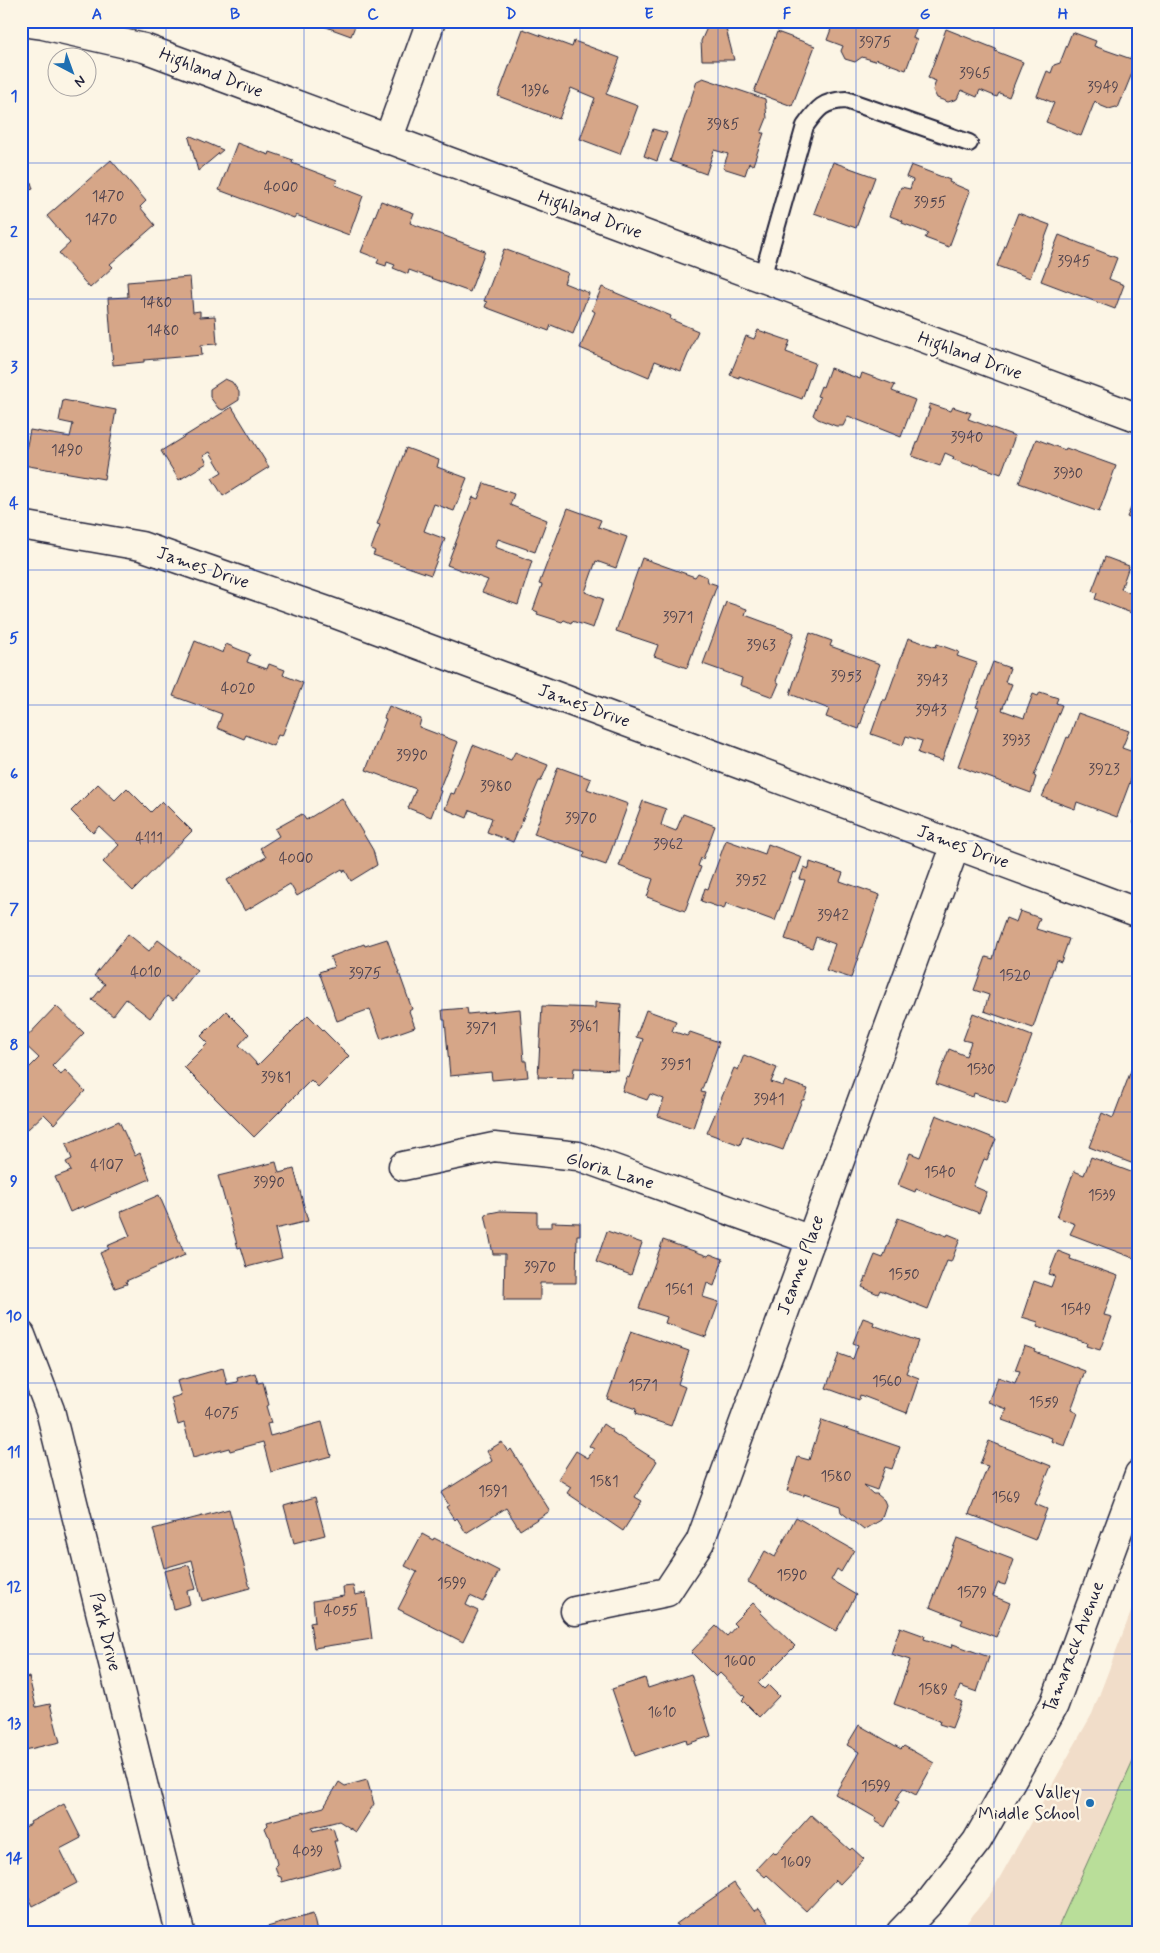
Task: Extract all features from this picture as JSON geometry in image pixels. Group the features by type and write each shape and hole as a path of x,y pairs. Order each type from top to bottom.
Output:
{"street":[{"path":"388,140 431,21"},
{"name":"Highland Drive","path":"35,22 144,48 1139,418"},
{"name":"James Drive","path":"21,525 140,546 332,614 1139,913"},
{"name":"Jeanne Place","path":"575,1612 667,1592 700,1542 956,844"},
{"name":"Gloria Lane","path":"403,1166 494,1147 578,1156 810,1240"},
{"name":"Park Drive","path":"21,1335 50,1410 180,1932"},
{"name":"Tamarack Avenue","path":"901,1932 929,1903 977,1841 1054,1705 1139,1474"}],"lane":[{"path":"762,278 805,126 818,108 832,101 846,100 970,143"}],"shaded area":[{"name":"Valley Middle School","path":"1139,1591 1139,1932 959,1932 991,1893 1092,1714"}],"green space":[{"path":"1139,1748 1139,1932 1056,1932"}],"building":[{"path":"319,21 357,21 351,36 318,24"},
{"path":"710,21 724,21 734,60 702,60 701,41"},
{"path":"834,21 919,21 913,38 917,40 906,70 876,59 875,61 862,57 855,62 845,59 841,51 843,46 827,40"},
{"path":"523,29 572,47 574,41 620,58 606,94 638,106 620,154 580,139 595,98 571,88 559,119 498,96"},
{"path":"946,29 1023,62 1009,97 999,93 997,97 980,90 977,97 961,90 957,99 948,102 937,98 933,90 936,81 928,78"},
{"path":"777,32 815,46 792,106 754,92"},
{"path":"1072,32 1096,41 1094,46 1137,61 1118,108 1109,109 1095,101 1081,136 1046,122 1054,103 1037,96 1047,71 1051,73 1054,65 1060,63"},
{"path":"703,78 765,99 767,118 761,133 764,133 753,165 749,163 745,175 723,168 728,154 714,150 706,174 670,161 697,81"},
{"path":"653,129 667,133 657,161 644,156"},
{"path":"191,136 223,150 198,171 189,138"},
{"path":"237,143 269,155 270,152 293,160 292,163 337,180 335,185 363,196 349,235 296,215 294,218 219,190"},
{"path":"21,149 33,189 21,193"},
{"path":"111,160 146,201 140,207 155,225 110,264 113,267 90,288 59,253 70,243 47,216"},
{"path":"833,162 875,177 856,228 814,213"},
{"path":"911,165 950,180 949,182 970,191 949,247 925,238 928,233 890,216 901,187 910,189 913,180 906,177"},
{"path":"381,201 414,213 410,223 485,251 470,292 409,270 408,274 393,268 395,265 387,262 386,266 377,263 379,259 361,252"},
{"path":"1018,213 1050,225 1030,278 997,266"},
{"path":"1059,235 1117,258 1109,279 1124,285 1115,309 1041,281"},
{"path":"504,249 568,273 564,283 589,293 573,334 551,325 549,331 485,307 487,302 484,301"},
{"path":"190,277 193,312 200,311 200,317 215,316 217,344 201,345 202,355 144,360 144,362 113,365 108,298 128,297 127,282"},
{"path":"602,287 671,316 670,319 698,331 681,371 655,361 649,377 580,348 595,312 592,310"},
{"path":"758,330 790,341 786,352 815,363 802,399 739,376 739,378 730,375 746,336 754,339"},
{"path":"830,368 860,379 862,373 895,385 892,391 915,400 901,437 848,416 843,426 836,426 813,415 820,397 817,396 821,386 823,387"},
{"path":"225,379 232,382 239,392 239,400 223,410 218,408 210,397 210,389"},
{"path":"63,400 116,410 104,479 23,465 30,430 70,437 73,424 59,421"},
{"path":"930,404 951,411 953,407 971,413 968,419 1015,436 1001,474 952,459 954,457 945,453 940,466 912,456 930,409 928,409"},
{"path":"232,407 269,467 223,496 212,478 222,472 210,452 203,456 207,463 179,480 161,451"},
{"path":"1036,439 1116,466 1099,512 1019,483"},
{"path":"406,448 439,460 437,467 467,478 454,511 434,504 424,531 445,539 431,575 373,555 375,551 371,549 380,525 377,524"},
{"path":"484,483 514,494 510,505 547,520 535,552 498,539 495,547 532,561 518,605 482,592 488,580 447,565 473,497 478,499"},
{"path":"1139,490 1139,522 1127,517"},
{"path":"568,508 601,520 598,527 627,537 616,568 596,561 585,592 603,599 593,628 572,621 571,623 564,620 562,622 537,614 538,612 533,610 542,585 539,584"},
{"path":"1105,557 1129,566 1121,589 1132,594 1139,576 1139,616 1095,599 1097,593 1092,591"},
{"path":"642,558 695,577 698,573 707,577 708,582 717,585 687,668 654,656 658,645 616,631"},
{"path":"726,602 747,609 745,615 794,633 776,681 779,683 773,697 740,685 742,678 703,664"},
{"path":"810,633 832,641 830,646 880,664 863,710 865,711 859,729 826,717 829,709 790,694"},
{"path":"908,638 936,647 937,644 959,652 957,656 977,663 942,761 918,753 922,741 906,736 903,745 871,734 883,700 886,700"},
{"path":"195,641 223,653 226,644 250,654 247,662 267,669 269,664 285,670 283,675 303,683 282,736 278,735 273,746 246,735 244,739 217,728 222,714 173,696"},
{"path":"993,662 1010,668 1005,682 1012,684 1002,710 1024,718 1033,694 1038,696 1040,692 1058,698 1056,703 1062,705 1034,776 1036,777 1031,793 958,766 979,708 976,707"},
{"path":"389,706 421,719 419,727 458,742 439,790 441,791 431,817 408,808 416,789 366,770 386,719 384,718"},
{"path":"1078,713 1129,731 1122,748 1139,754 1139,762 1117,817 1077,802 1075,809 1042,797 1067,737 1069,738"},
{"path":"473,745 511,760 515,752 548,765 541,781 539,781 513,842 487,832 492,818 470,810 467,818 445,809 451,793 454,794"},
{"path":"558,767 591,779 587,789 628,804 606,865 583,857 585,852 534,834"},
{"path":"98,784 115,800 127,788 151,812 162,801 192,831 133,891 103,862 119,845 99,826 93,833 71,811"},
{"path":"342,798 373,850 377,865 351,881 345,870 344,872 342,869 297,896 290,884 245,911 227,880 266,857 260,848 279,836 275,829 302,814 306,820"},
{"path":"643,801 666,809 661,825 676,831 683,814 715,826 703,859 701,858 698,866 701,867 685,911 647,897 653,879 619,866"},
{"path":"1139,807 1139,824 1133,822"},
{"path":"726,840 765,854 768,844 802,857 796,873 793,872 775,921 726,903 724,909 701,901 705,888 708,889"},
{"path":"810,862 843,873 840,881 880,895 851,978 826,970 835,944 816,937 812,948 785,939 805,880 800,879 804,867 809,869"},
{"path":"1020,911 1040,918 1036,929 1069,939 1061,962 1056,960 1033,1028 984,1011 989,995 974,990 986,957 993,959 1006,918 1016,922"},
{"path":"128,934 149,951 158,940 197,970 173,1001 167,996 150,1018 126,999 113,1016 92,1000 105,984 94,976"},
{"path":"387,939 412,1009 409,1011 415,1027 381,1039 370,1009 337,1021 319,972 334,967 330,957 364,944 365,946"},
{"path":"595,1002 621,1004 618,1070 574,1068 573,1078 538,1077 542,1006 595,1008"},
{"path":"56,1006 84,1033 52,1066 61,1075 65,1070 85,1091 54,1124 44,1114 28,1129 21,1123 21,1076 39,1058 22,1042"},
{"path":"467,1008 468,1014 520,1009 524,1061 526,1061 528,1077 492,1080 491,1072 450,1076 445,1020 443,1020 442,1010"},
{"path":"646,1010 676,1021 672,1031 687,1036 690,1032 719,1042 701,1092 705,1093 693,1128 658,1116 664,1099 650,1094 647,1100 622,1091 627,1077 629,1078 643,1039 636,1037"},
{"path":"226,1011 249,1034 239,1045 258,1065 308,1015 349,1056 318,1087 311,1080 254,1137 184,1067 208,1043 201,1036"},
{"path":"973,1013 1032,1036 1007,1104 974,1093 973,1097 936,1084 949,1049 966,1056 971,1042 963,1040"},
{"path":"744,1055 777,1068 771,1082 783,1086 785,1081 808,1089 783,1150 743,1136 740,1145 707,1133 734,1068 738,1070"},
{"path":"1132,1068 1139,1070 1139,1166 1089,1147 1102,1113 1113,1118"},
{"path":"936,1115 996,1139 987,1160 984,1159 973,1186 987,1192 979,1213 916,1189 915,1192 898,1185 910,1153 920,1157"},
{"path":"119,1121 135,1156 140,1153 150,1179 84,1208 83,1206 70,1212 55,1177 71,1171 66,1162 72,1159 66,1144"},
{"path":"1091,1157 1139,1175 1139,1252 1136,1259 1070,1234 1075,1224 1057,1217 1074,1171 1084,1175"},
{"path":"276,1162 279,1173 294,1169 308,1221 275,1229 282,1258 247,1267 241,1247 238,1248 218,1176"},
{"path":"159,1195 185,1255 126,1281 127,1284 115,1288 100,1253 109,1249 107,1246 130,1236 120,1212"},
{"path":"500,1211 537,1212 537,1227 552,1227 552,1222 580,1223 580,1235 577,1235 576,1283 540,1283 540,1300 504,1300 505,1254 493,1254 485,1214"},
{"path":"898,1218 960,1239 951,1262 947,1261 928,1309 880,1290 878,1294 862,1287 875,1255 883,1258"},
{"path":"607,1231 642,1243 631,1275 596,1262"},
{"path":"663,1240 708,1256 710,1254 723,1259 714,1286 707,1283 703,1297 719,1302 706,1337 665,1323 667,1317 639,1308"},
{"path":"1058,1251 1071,1256 1070,1259 1118,1276 1104,1315 1112,1317 1100,1350 1086,1346 1087,1343 1037,1326 1038,1322 1022,1317 1034,1281 1051,1287 1055,1276 1049,1274"},
{"path":"863,1318 874,1322 873,1325 918,1341 906,1373 919,1378 907,1413 860,1395 859,1400 826,1388 839,1354 853,1359 858,1345 853,1343"},
{"path":"631,1331 689,1351 678,1384 685,1387 671,1426 635,1414 636,1409 607,1399"},
{"path":"1024,1346 1085,1371 1071,1410 1077,1413 1065,1446 1051,1441 1052,1438 1002,1420 1007,1409 988,1402 998,1377 1015,1383 1020,1371 1015,1370"},
{"path":"223,1368 227,1384 238,1382 237,1378 255,1373 258,1383 263,1382 269,1405 266,1406 271,1423 267,1424 270,1436 322,1422 331,1456 271,1472 263,1442 230,1451 229,1448 193,1458 184,1423 178,1425 171,1398 181,1395 177,1381"},
{"path":"822,1420 900,1447 892,1469 885,1467 877,1490 863,1485 873,1494 877,1494 884,1500 886,1505 881,1520 864,1530 841,1512 840,1506 804,1494 804,1496 787,1491 798,1457 809,1460"},
{"path":"603,1424 612,1432 657,1461 635,1497 642,1501 623,1531 567,1493 571,1487 558,1479 576,1451 588,1458 594,1449 589,1446"},
{"path":"989,1441 1051,1466 1035,1504 1047,1509 1035,1540 969,1514 988,1466 980,1464"},
{"path":"502,1442 508,1452 511,1449 550,1511 520,1530 506,1508 466,1533 457,1518 455,1520 446,1507 449,1505 441,1493 492,1461 487,1451"},
{"path":"315,1497 325,1535 294,1543 284,1506"},
{"path":"229,1509 250,1588 202,1601 192,1560 164,1568 153,1529"},
{"path":"796,1517 854,1550 841,1572 837,1569 831,1580 856,1595 836,1631 748,1582 765,1551 775,1557"},
{"path":"422,1534 433,1540 434,1538 499,1571 483,1602 470,1596 466,1605 478,1611 463,1642 398,1609 417,1572 405,1566"},
{"path":"957,1538 1014,1560 1005,1585 998,1583 993,1596 1010,1603 996,1637 961,1624 963,1620 930,1607"},
{"path":"189,1565 196,1589 187,1591 190,1604 174,1609 164,1571"},
{"path":"353,1586 355,1595 366,1593 372,1639 314,1648 310,1623 315,1622 313,1601 344,1596 343,1587"},
{"path":"753,1603 795,1646 758,1683 764,1689 768,1685 779,1696 759,1717 742,1700 745,1697 720,1673 716,1677 691,1652 716,1626 727,1636 736,1626 733,1623"},
{"path":"900,1627 925,1636 924,1639 952,1648 953,1644 989,1657 977,1692 960,1686 955,1699 962,1702 952,1728 939,1724 940,1721 894,1704 910,1660 891,1654"},
{"path":"691,1674 711,1736 687,1744 686,1739 635,1756 612,1689 645,1678 648,1688"},
{"path":"29,1677 36,1707 50,1704 60,1742 21,1751 21,1679"},
{"path":"859,1725 901,1749 904,1746 934,1763 916,1795 903,1788 896,1800 899,1802 885,1827 875,1821 876,1818 835,1794 859,1752 847,1745"},
{"path":"367,1780 374,1804 356,1832 339,1821 312,1828 313,1831 333,1828 337,1841 334,1841 341,1866 282,1882 275,1866 277,1864 270,1837 265,1828 268,1825 267,1822 324,1807 339,1782 345,1786"},
{"path":"64,1804 81,1838 60,1849 77,1883 33,1906 24,1887 21,1888 21,1829 31,1824 30,1822"},
{"path":"811,1815 850,1850 852,1848 864,1859 840,1884 835,1880 806,1911 767,1875 765,1877 756,1869 773,1851 776,1854"},
{"path":"734,1883 754,1911 759,1908 776,1932 681,1932 676,1924"},
{"path":"313,1914 317,1932 253,1932 253,1931"},
{"path":"372,1928 373,1930 381,1928 382,1932 359,1932"}],"place":[{"name":"Valley Middle School","path":"1090,1803"}]}
